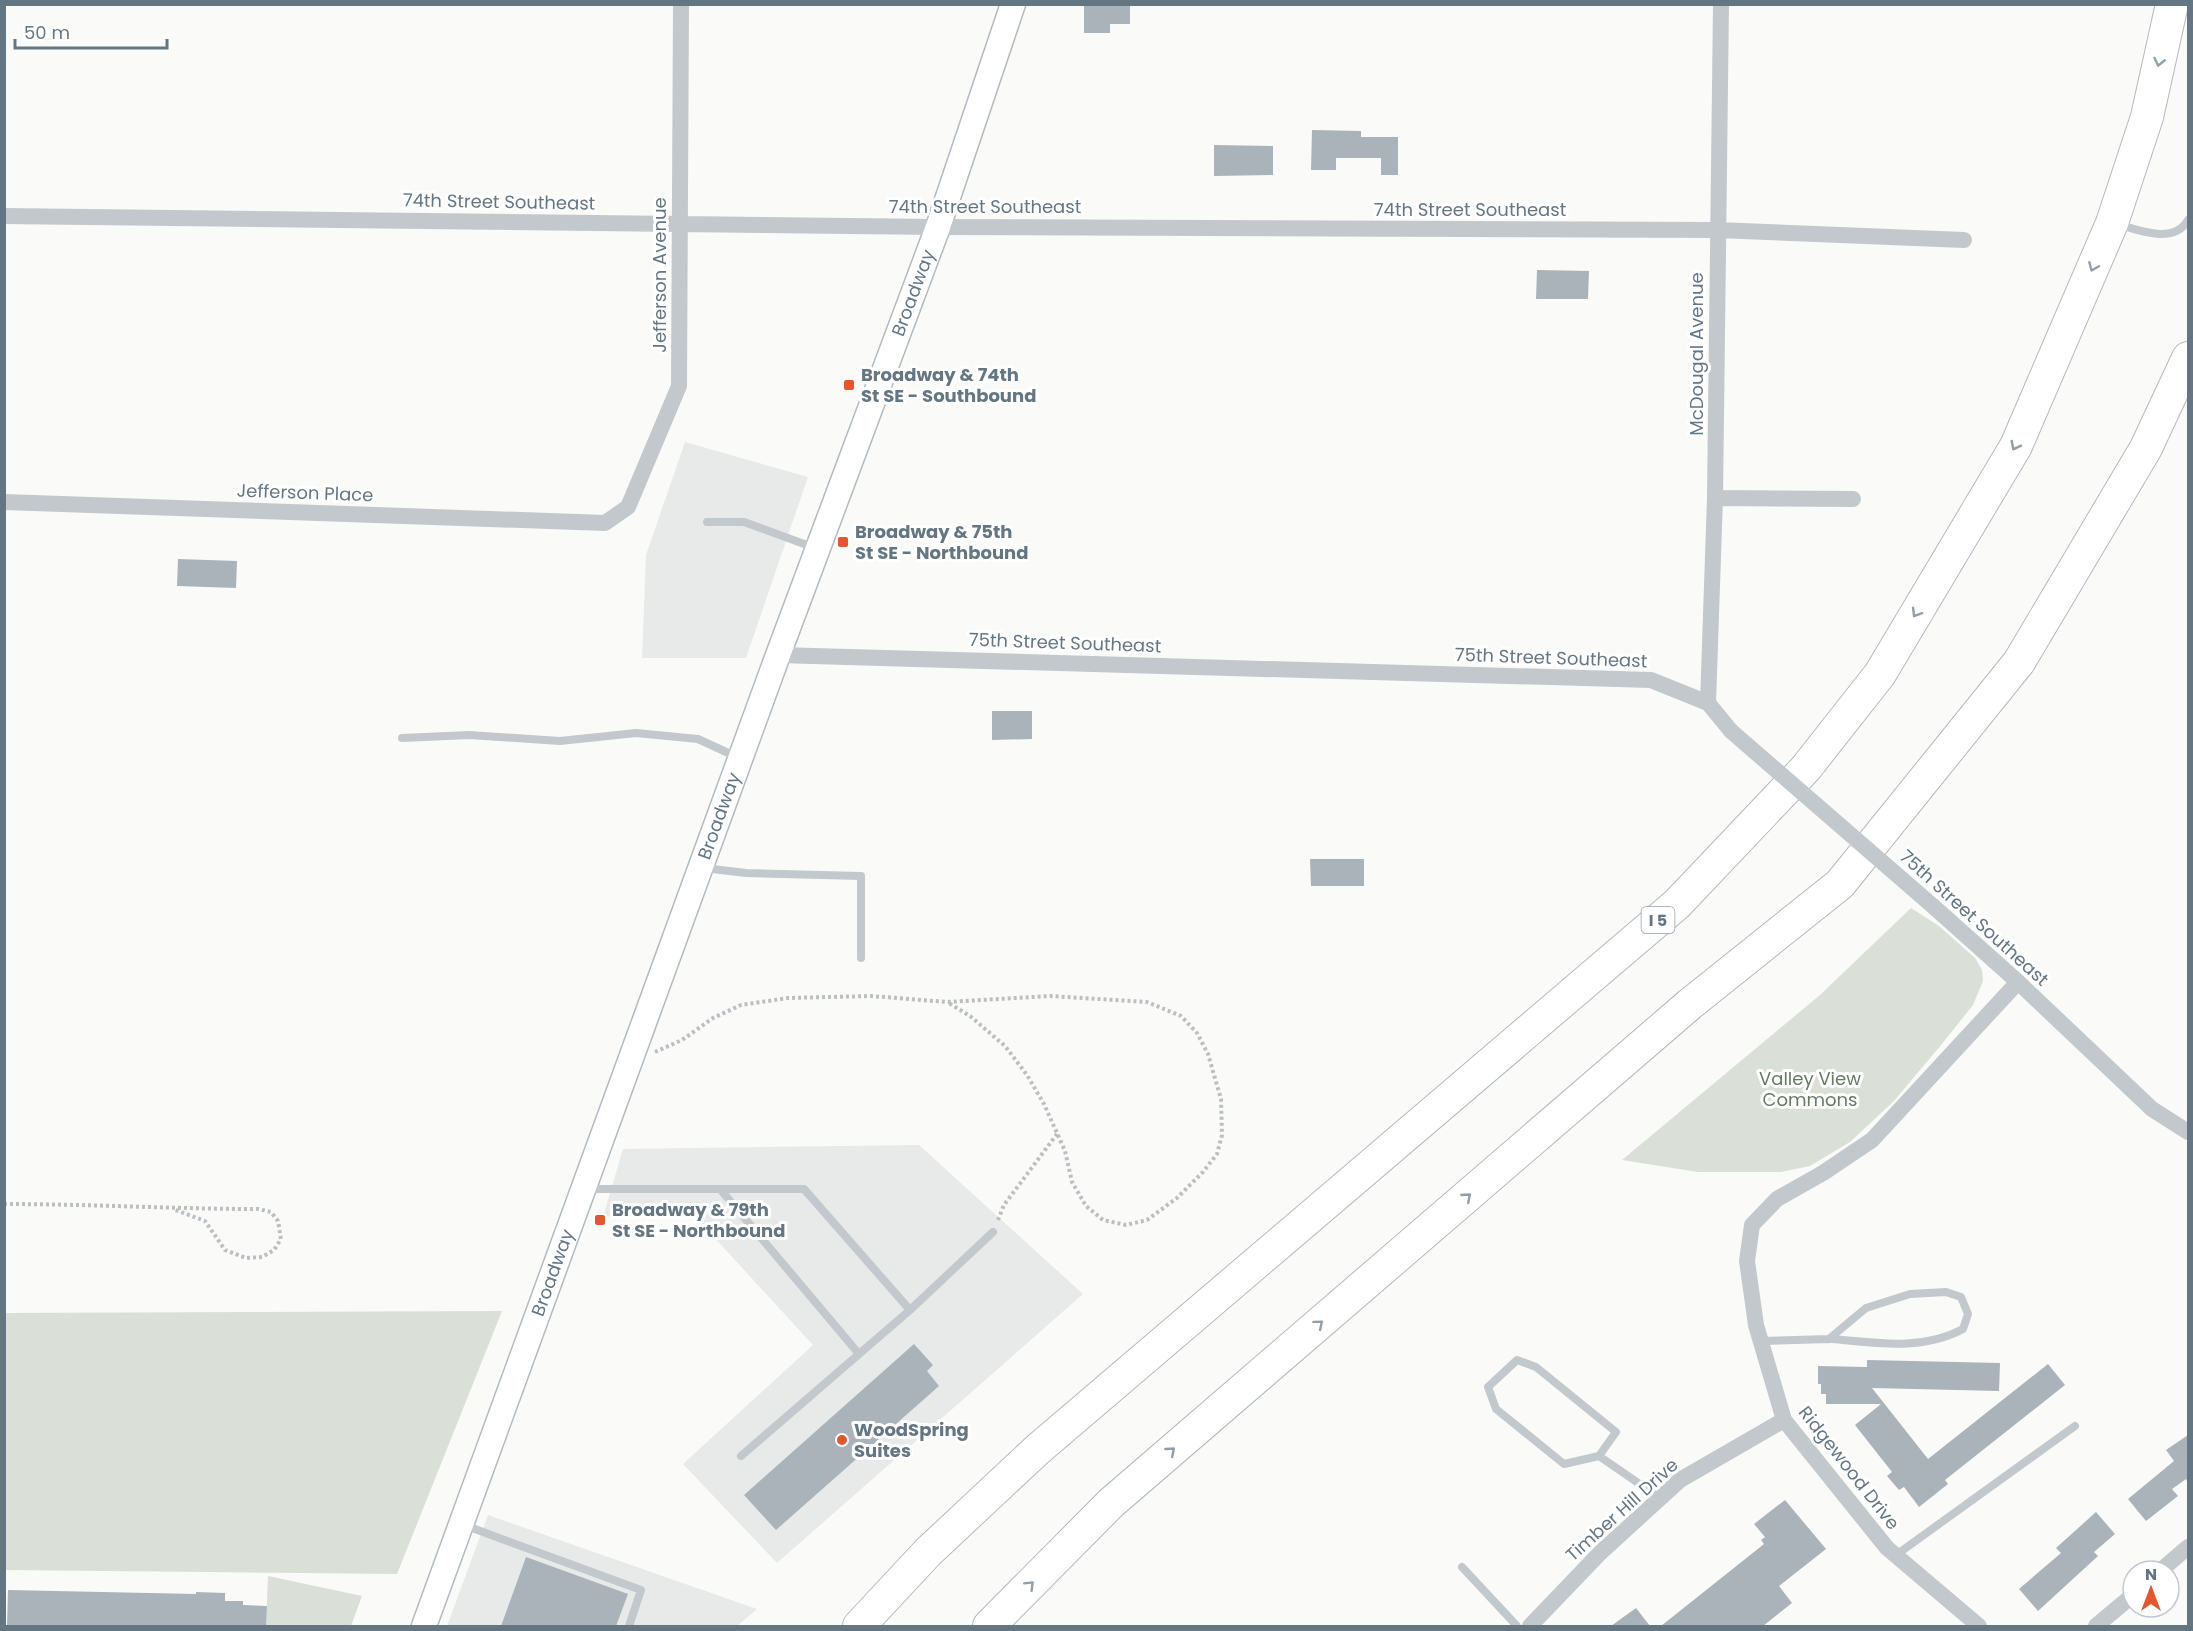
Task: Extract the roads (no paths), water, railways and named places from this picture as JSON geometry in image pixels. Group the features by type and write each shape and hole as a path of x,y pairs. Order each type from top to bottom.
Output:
{"highway":[{"name":"I 5","path":"859,1626 928,1552 1037,1450 1677,904 1806,768 1880,674 2016,446 2112,223 2147,117 2172,4"},
{"path":"988,1626 1119,1495 1690,1004 1840,884 2019,662 2146,448 2188,358"}],"street":[{"name":"Jefferson Avenue","path":"605,523 628,507 679,386 681,4"},
{"name":"Broadway","path":"424,1626 778,655 938,227 1013,4"},
{"name":"McDougal Avenue","path":"1708,703 1715,498 1721,4"},
{"name":"74th Street Southeast","path":"4,216 938,227 1717,230 1964,240"},
{"path":"1715,498 1853,499"},
{"name":"Jefferson Place","path":"4,502 605,523"},
{"name":"75th Street Southeast","path":"778,655 1651,680 1708,703 1731,731 2018,982 2152,1109 2188,1132"},
{"name":"Ridgewood Drive","path":"1979,1626 1887,1548 1784,1420 1756,1325 1747,1261 1752,1226 1777,1199 1872,1140 2018,982"},
{"name":"Timber Hill Drive","path":"1529,1626 1600,1553 1680,1480 1784,1420"},
{"path":"2174,1559 2188,1547"},
{"path":"2096,1626 2121,1605"}],"lane":[{"path":"2112,223 2154,234 2172,233 2187,224 2188,220"},
{"path":"707,522 744,522 818,549"},
{"path":"402,738 469,735 560,741 636,733 698,739 740,759"},
{"path":"701,867 746,873 861,876 861,958"},
{"path":"583,1189 804,1189 910,1310"},
{"path":"720,1189 859,1354"},
{"path":"741,1456 910,1310 993,1232"},
{"path":"1761,1341 1829,1339 1902,1344 1946,1338 1963,1329 1968,1314 1961,1297 1946,1292 1910,1294 1866,1308 1829,1339"},
{"path":"1599,1456 1616,1432 1536,1367 1517,1360 1488,1388 1496,1409 1564,1464 1599,1456 1660,1498"},
{"path":"1896,1555 2075,1426"},
{"path":"461,1524 641,1590 629,1626"},
{"path":"1462,1568 1529,1626"}],"place":[{"name":"Broadway & 74th St SE - Southbound","path":"849,385"},
{"name":"Broadway & 75th St SE - Northbound","path":"843,542"},
{"name":"Broadway & 79th St SE - Northbound","path":"600,1220"},
{"name":"WoodSpring Suites","path":"842,1440"}],"park label":[{"name":"Valley View Commons","path":"1810,1089"}]}
